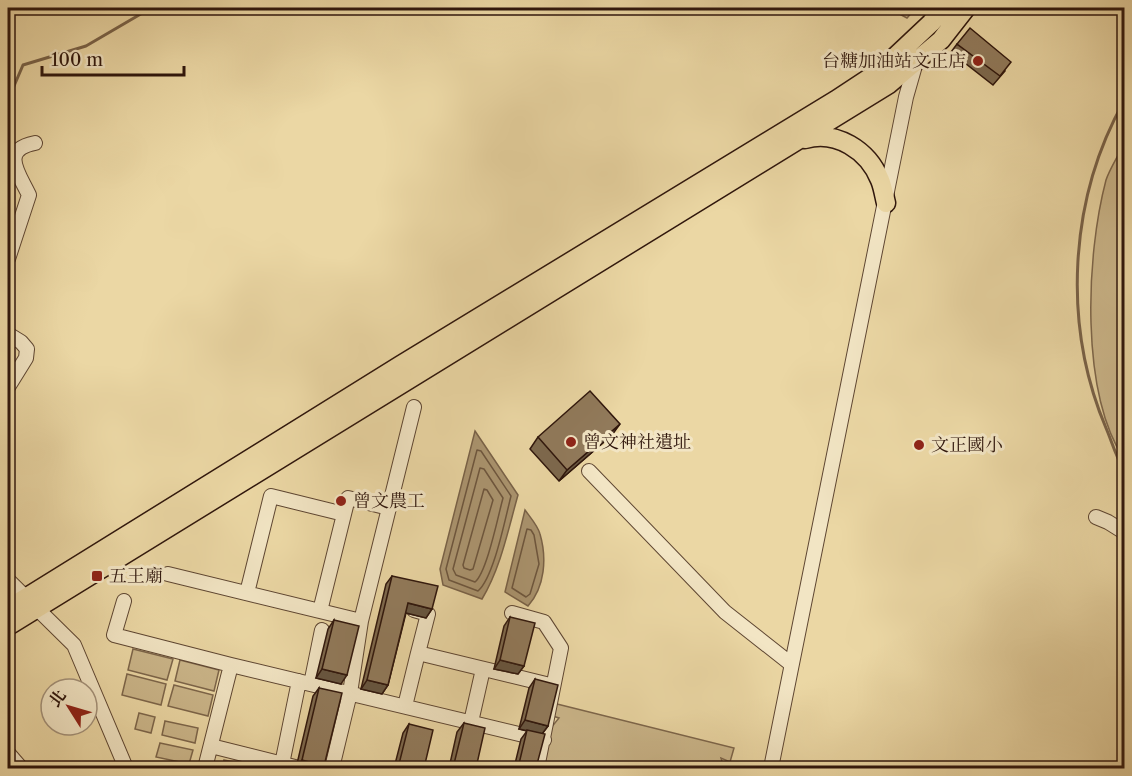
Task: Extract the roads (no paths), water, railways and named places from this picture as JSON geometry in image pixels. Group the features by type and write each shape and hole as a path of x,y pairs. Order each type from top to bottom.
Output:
{"main road":[{"path":"8,626 31,604 401,365 880,71 944,8"},
{"path":"8,609 31,604 413,376 800,140 889,84 942,40 966,8"},
{"path":"800,140 827,136 843,141 860,152 873,166 886,203"}],"street":[{"path":"774,768 791,664 906,97 916,62 907,45"},
{"path":"8,258 29,195 12,162 14,154 22,146 35,143"},
{"path":"8,334 27,349 26,358 8,387"},
{"path":"332,768 351,693 361,621 414,407"},
{"path":"589,471 725,612 791,664"},
{"path":"247,593 271,496 344,514"},
{"path":"320,611 348,498 389,508"},
{"path":"1096,517 1125,532"},
{"path":"168,574 361,621"},
{"path":"8,580 74,645 120,765"},
{"path":"124,601 114,635 351,693 383,695 405,706 543,740"},
{"path":"402,620 405,608 428,614 405,706"},
{"path":"512,613 544,622 561,648 537,768"},
{"path":"282,764 322,630"},
{"path":"418,653 555,686"},
{"path":"205,768 231,665"},
{"path":"471,722 483,669"},
{"path":"211,746 299,768"},
{"path":"8,753 21,768"}],"water":[{"path":"475,431 518,495 499,561 482,599 443,585 440,569"},
{"path":"525,510 539,531 544,562 538,590 528,606 505,592"}],"waterway":[{"path":"8,100 23,65 86,46 151,8"},
{"path":"1124,101 1106,139 1092,179 1083,220 1078,262 1078,305 1083,347 1092,388 1124,470"}],"place":[{"name":"台糖加油站文正店","path":"978,61"},
{"name":"曾文神社遺址","path":"571,442"},
{"name":"文正國小","path":"919,445"},
{"name":"曾文農工","path":"341,501"},
{"name":"五王廟","path":"97,576"}]}
